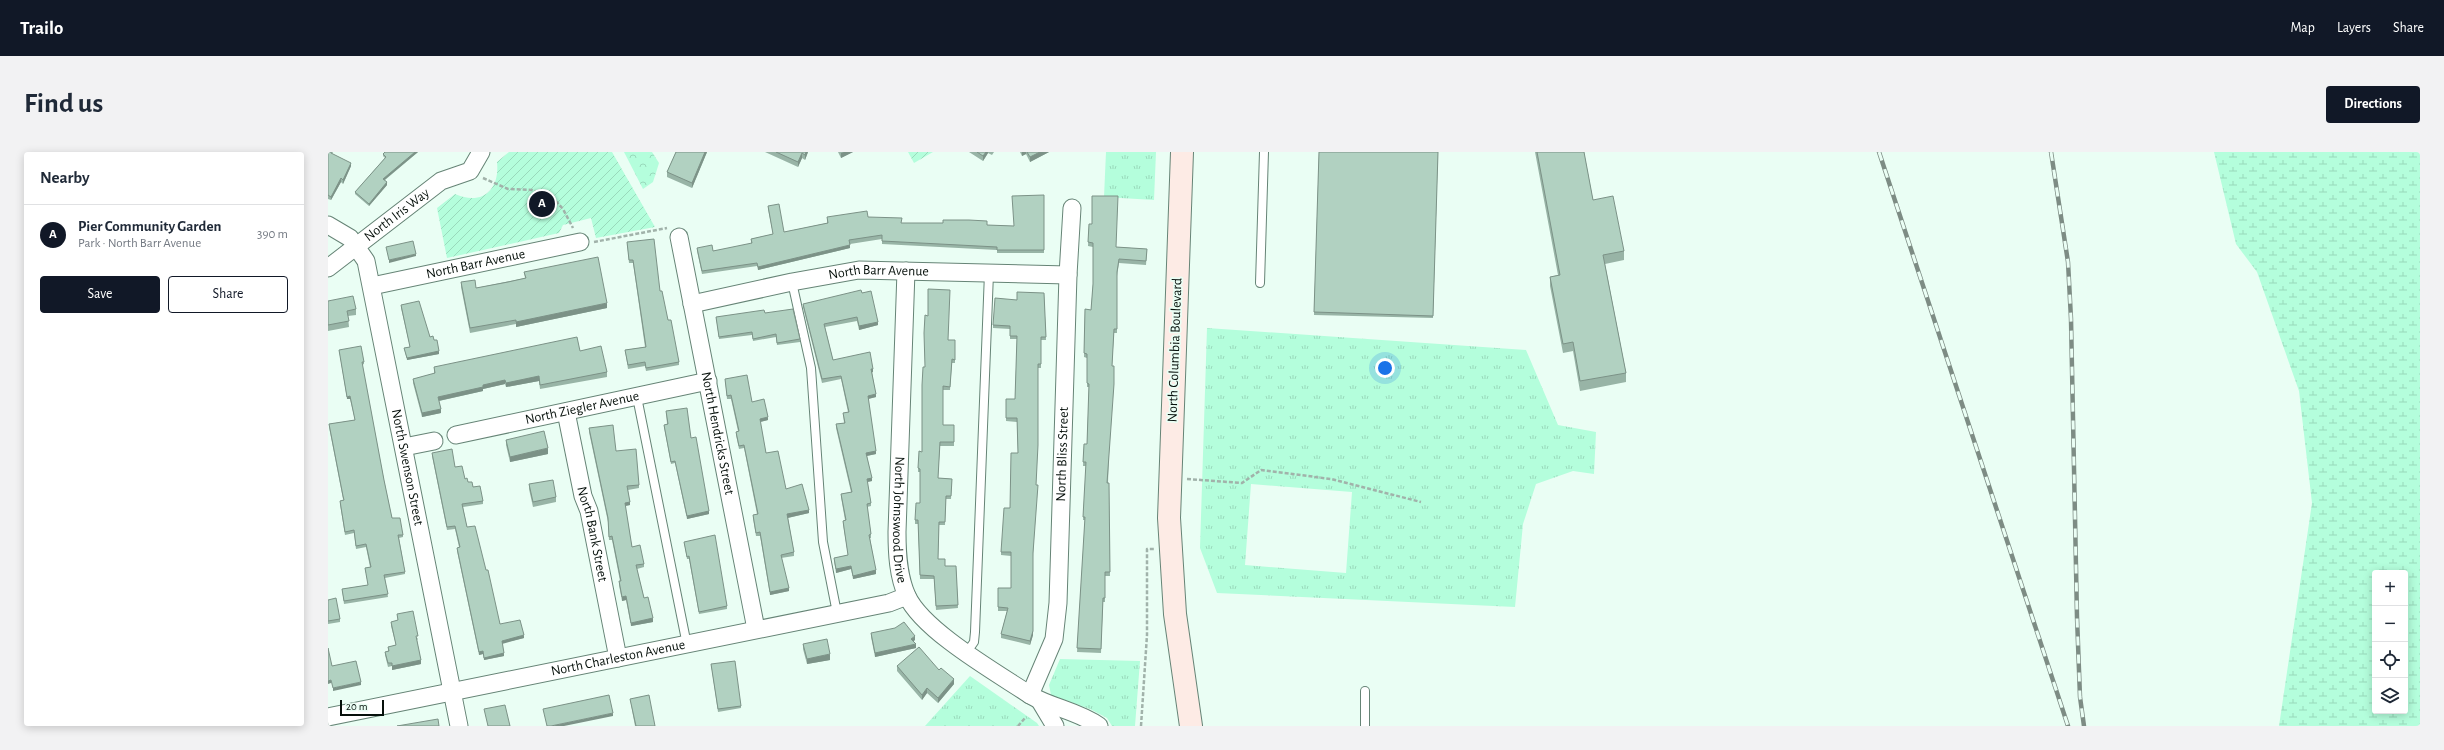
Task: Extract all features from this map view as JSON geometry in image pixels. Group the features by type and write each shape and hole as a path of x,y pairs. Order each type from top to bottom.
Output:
{"main road":[{"name":"North Columbia Boulevard","path":"1182,152 1170,477 1170,548 1176,621 1191,726"}],"street":[{"name":"North Iris Way","path":"328,268 441,181 470,171 481,152"},
{"name":"North Bliss Street","path":"1035,698 1054,639 1058,603 1068,275 1072,208"},
{"name":"North Swenson Street","path":"328,225 344,233 357,246 366,261 459,726"},
{"name":"North Hendricks Street","path":"679,237 756,629"},
{"name":"North Barr Avenue","path":"372,286 580,242"},
{"name":"North Barr Avenue","path":"692,304 792,282 854,271 1068,275"},
{"name":"North Johnswood Drive","path":"906,271 897,556 907,596 936,629 967,652 1035,698 1073,713 1099,726"},
{"name":"North Ziegler Avenue","path":"456,435 708,381"},
{"name":"North Bank Street","path":"566,412 583,496 590,512 618,658"},
{"path":"404,448 434,441"},
{"name":"North Charleston Avenue","path":"328,717 756,629 837,614 893,602 907,596"},
{"name":"North Johnswood Drive","path":"1035,698 1055,726"},
{"path":"1060,726 1064,719 1073,713"}],"lane":[{"path":"1260,283 1264,152"},
{"path":"967,652 974,642 975,632 989,273"},
{"path":"792,282 811,368 823,542 837,614"},
{"path":"636,397 687,644"},
{"path":"1365,691 1365,726"}],"path":[{"path":"494,183 517,190 538,192 552,197 563,209 571,223"},
{"path":"580,242 597,242 668,228 679,237"},
{"path":"1170,477 1242,483 1261,470 1331,479 1421,502"},
{"path":"1141,726 1147,635 1147,549 1170,548"},
{"path":"1018,726 1024,718"}],"green space":[{"path":"509,152 612,152 655,227 596,238 591,218 563,225 559,233 447,258 437,208 455,194 473,198 481,197 487,193 492,188 496,180 497,162"},
{"path":"624,152 652,152 659,163 653,182 643,189"},
{"path":"908,152 933,152 914,163"},
{"path":"1106,152 1156,152 1154,200 1104,197"},
{"path":"2214,152 2420,152 2420,726 2279,726 2312,503 2299,391 2257,272 2236,244"},
{"path":"1207,328 1526,350 1558,425 1596,432 1594,474 1573,471 1536,484 1523,524 1515,607 1217,593 1200,548","holes":["1251,484 1352,492 1346,573 1245,565"]},
{"path":"1060,659 1140,661 1135,726 1112,726 1107,718 1090,709 1051,695 1049,685"},
{"path":"970,676 1037,723 1039,726 925,726"}],"building":[{"path":"328,152 331,152 351,163 343,180 341,178 331,197 328,195"},
{"path":"385,152 415,152 383,179 387,182 369,204 355,192 386,157 383,154"},
{"path":"676,152 705,152 692,183 667,172"},
{"path":"776,152 806,152 805,155 802,153 798,162"},
{"path":"977,152 986,152 983,156"},
{"path":"1027,152 1040,152 1030,157"},
{"path":"1319,152 1438,152 1433,316 1314,312"},
{"path":"1537,152 1584,152 1593,200 1613,196 1624,251 1603,255 1626,373 1580,381 1573,342 1563,344 1550,277 1560,275"},
{"path":"1044,195 1044,250 997,250 997,247 882,241 882,235 849,240 850,245 758,267 757,263 702,271 697,248 712,245 713,251 752,243 751,239 773,234 768,206 779,204 784,232 828,223 827,217 867,211 868,217 902,218 901,223 943,223 943,220 969,220 987,221 987,225 1014,226 1012,196"},
{"path":"1092,196 1118,196 1116,247 1147,249 1146,261 1119,259 1117,272 1117,329 1114,329 1112,366 1114,366 1114,384 1107,483 1109,483 1110,572 1105,572 1105,598 1103,598 1101,649 1077,648 1085,517 1083,517 1086,462 1083,462 1084,444 1087,444 1089,384 1087,383 1087,354 1084,353 1085,309 1091,310 1093,284 1093,243 1088,242 1089,224 1092,224"},
{"path":"654,239 660,291 662,291 668,320 671,320 679,362 646,368 645,362 628,365 625,350 646,347 633,260 629,260 627,242"},
{"path":"413,241 416,254 389,260 386,247"},
{"path":"598,257 607,303 516,322 516,320 470,328 461,282 475,280 476,288 526,278 524,272"},
{"path":"928,289 950,290 948,340 955,340 955,360 952,359 950,387 943,386 943,425 954,425 954,442 940,442 938,478 952,479 951,496 946,496 945,522 939,522 938,559 945,559 945,566 956,566 958,605 936,606 934,576 920,575 918,520 915,520 916,503 920,503 920,469 918,468 919,451 922,452 922,385 923,367 925,367 924,333 925,315 928,316"},
{"path":"861,290 862,293 871,291 878,322 859,326 857,317 824,324 833,360 870,352 873,369 871,369 876,394 868,396 876,451 866,453 872,478 867,479 871,503 867,504 871,534 869,535 876,570 853,576 851,566 836,569 834,558 848,555 843,521 846,520 841,494 852,492 836,424 845,423 843,413 849,412 841,376 822,379 803,304"},
{"path":"1017,292 1044,293 1046,337 1041,337 1041,364 1038,364 1038,445 1036,485 1038,485 1033,553 1033,631 1030,641 1001,634 1008,608 998,607 998,588 1011,588 1011,552 1001,552 1004,508 1010,508 1011,453 1018,453 1017,418 1006,418 1006,399 1015,399 1017,336 1010,336 1010,326 993,325 995,298 1017,300"},
{"path":"353,296 356,309 347,311 349,321 328,325 328,301"},
{"path":"419,301 430,337 433,336 434,340 437,340 439,351 407,358 404,348 410,347 401,305"},
{"path":"793,309 800,339 777,343 776,334 753,339 752,332 719,337 716,317 764,310 765,313"},
{"path":"577,337 580,351 601,346 607,372 540,385 539,376 506,383 505,380 483,385 483,387 438,397 441,409 422,413 413,379 435,373 434,367"},
{"path":"361,346 364,362 362,362 392,518 400,518 403,535 398,535 405,572 384,575 388,594 344,601 342,589 368,585 365,568 371,567 366,544 356,546 354,530 345,532 340,501 344,500 329,424 355,420 350,396 347,397 339,350"},
{"path":"747,375 752,402 764,399 768,417 760,419 766,453 778,451 786,489 802,484 809,510 787,514 794,552 781,555 789,588 770,592 760,532 756,533 753,515 758,514 744,445 739,446 736,432 739,431 731,395 727,396 725,379"},
{"path":"687,408 691,438 696,437 709,511 687,516 675,461 671,462 664,425 668,424 666,411"},
{"path":"613,425 616,451 636,449 639,485 627,486 630,502 625,503 632,547 640,545 644,564 636,565 644,598 648,597 653,618 631,623 626,596 622,597 619,581 621,581 612,536 609,537 608,518 589,428"},
{"path":"544,431 548,448 510,457 506,440"},
{"path":"452,449 455,467 462,466 465,479 467,478 468,482 472,482 473,487 480,486 483,501 462,504 467,527 475,526 486,570 488,570 500,624 520,620 524,635 502,641 504,653 484,658 483,651 479,652 457,548 460,547 455,526 447,527 432,453"},
{"path":"553,480 556,497 533,502 529,484"},
{"path":"715,535 727,606 699,612 689,556 687,557 684,542"},
{"path":"336,598 340,619 328,621 328,600"},
{"path":"413,611 421,660 392,666 392,663 388,663 385,652 389,651 388,647 396,645 391,622 398,620 397,614"},
{"path":"904,622 915,636 911,639 916,644 875,653 871,633 895,628"},
{"path":"827,639 830,654 807,659 803,644"},
{"path":"919,647 939,670 941,668 954,679 938,698 927,688 922,695 897,666"},
{"path":"328,648 332,666 356,661 361,682 333,688 331,680 328,681"},
{"path":"735,661 741,706 718,709 711,664"},
{"path":"609,695 613,713 547,726 543,709"},
{"path":"649,695 655,726 636,726 630,699"},
{"path":"505,705 510,726 488,726 484,709"},
{"path":"438,719 439,726 397,726"}],"railway":[{"path":"1879,152 2068,726"},
{"path":"2051,152 2068,262 2071,319 2077,617 2080,697 2084,726"}],"place":[{"name":"Pier Community Garden","path":"542,204"}]}
